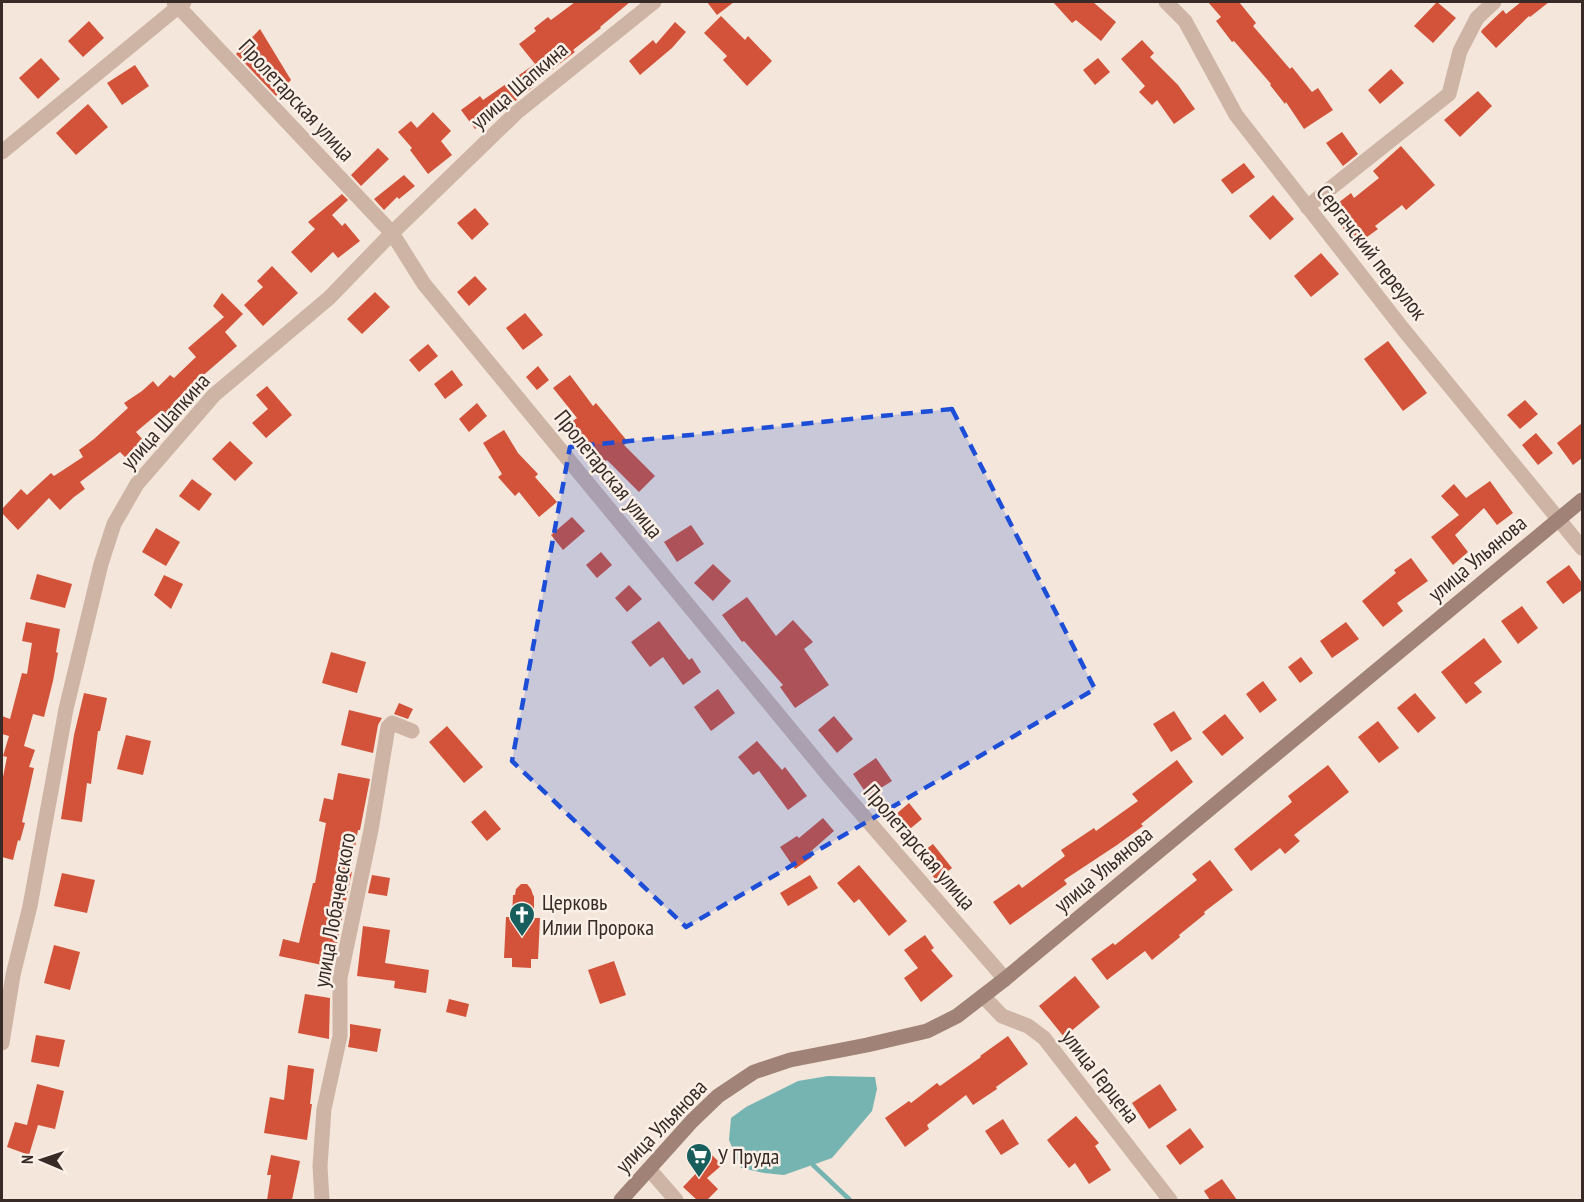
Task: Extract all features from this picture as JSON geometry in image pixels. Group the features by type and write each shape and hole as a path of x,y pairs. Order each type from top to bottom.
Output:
{"main road":[{"name":"улица Ульянова","path":"621,1200 692,1121 718,1096 754,1072 790,1060 927,1031 957,1016 1005,979 1582,500"}],"street":[{"name":"улица Шапкина","path":"2,1043 13,975 30,906 66,709 101,564 114,524 137,484 214,395 329,298 392,233 516,113 654,2"},
{"name":"Сергачский переулок","path":"1166,2 1185,21 1236,116 1403,329 1582,548"},
{"path":"1307,207 1449,94 1460,51 1477,18 1494,2"},
{"name":"Пролетарская улица","path":"179,3 392,233 424,284 828,775 1005,979"},
{"path":"2,152 179,3"},
{"name":"улица Лобачевского","path":"322,1200 320,1166 324,1110 340,1036 340,978 371,830 388,727 393,723 412,730"},
{"name":"улица Герцена","path":"983,996 1002,1016 1028,1026 1044,1038 1170,1200"},
{"path":"650,1169 676,1200"}],"highlighted area":[{"path":"952,409 1095,689 686,927 512,761 570,447"}],"water":[{"path":"828,1076 875,1077 877,1089 872,1111 832,1158 784,1175 741,1168 729,1140 731,1118 746,1107 798,1081"}],"building":[{"path":"575,2 630,2 573,50 575,52 532,85 533,87 475,129 461,110 480,96 483,100 535,64 519,44 536,31 534,28 548,17 551,20"},
{"path":"707,2 734,2 717,15"},
{"path":"1053,2 1093,2 1116,22 1101,41 1076,20 1072,23"},
{"path":"1208,2 1239,2 1256,23 1253,26 1290,69 1292,67 1312,92 1318,88 1333,110 1304,129 1286,102 1285,104 1271,84 1216,21 1221,17"},
{"path":"1437,2 1456,18 1433,43 1414,26"},
{"path":"1521,2 1549,2 1529,16 1496,48 1481,32 1482,30 1503,10 1506,14"},
{"path":"721,16 745,40 748,36 772,61 747,86 723,60 727,56 704,33"},
{"path":"89,21 104,38 83,57 68,41"},
{"path":"675,22 686,32 672,48 640,75 629,61 653,40 656,44"},
{"path":"260,29 291,80 276,96 236,54"},
{"path":"1142,40 1154,53 1150,57 1178,85 1195,109 1174,124 1157,100 1152,105 1139,92 1145,86 1121,59"},
{"path":"41,58 60,79 38,99 19,78"},
{"path":"1098,58 1110,72 1095,85 1083,70"},
{"path":"135,65 149,86 122,105 107,83"},
{"path":"1391,69 1404,83 1380,104 1368,90"},
{"path":"1478,91 1492,106 1460,137 1444,120"},
{"path":"88,104 108,127 76,155 56,133"},
{"path":"433,112 451,131 441,141 452,155 428,174 410,150 412,148 398,132 411,121 417,128"},
{"path":"1342,132 1358,154 1343,166 1326,143"},
{"path":"1401,146 1435,185 1406,210 1402,205 1375,226 1378,229 1356,245 1329,210 1351,193 1354,198 1379,178 1373,171"},
{"path":"378,148 389,159 361,186 351,175"},
{"path":"1244,163 1255,177 1232,194 1221,180"},
{"path":"404,175 415,186 399,199 397,197 384,210 374,199"},
{"path":"342,194 348,200 332,215 342,226 345,223 360,241 338,258 333,252 311,273 291,252 315,229 308,222"},
{"path":"1273,195 1294,219 1270,240 1249,216"},
{"path":"475,208 489,224 472,240 457,223"},
{"path":"1321,253 1339,274 1311,297 1294,276"},
{"path":"272,266 298,293 263,326 244,305 263,287 257,281"},
{"path":"475,276 487,289 469,306 457,292"},
{"path":"375,292 390,307 362,334 347,319"},
{"path":"222,293 243,314 225,332 237,346 173,403 175,406 164,415 161,411 136,432 144,441 126,458 120,452 80,482 85,489 60,510 49,498 18,530 2,513 2,509 21,489 27,495 51,473 54,476 83,457 79,450 128,408 124,403 153,381 158,387 170,375 174,378 196,357 188,348 224,317 213,306"},
{"path":"525,313 543,335 523,350 506,328"},
{"path":"1388,341 1427,393 1403,411 1364,359"},
{"path":"428,344 438,356 419,372 409,360"},
{"path":"538,366 549,380 537,390 526,377"},
{"path":"452,370 463,385 445,399 434,384"},
{"path":"570,375 593,406 596,403 628,442 624,445 655,476 639,492 607,460 604,463 570,423 577,418 553,388"},
{"path":"267,386 292,415 266,438 252,423 268,409 256,395"},
{"path":"1525,400 1538,414 1520,429 1507,415"},
{"path":"477,403 487,416 469,432 459,419"},
{"path":"1582,423 1582,458 1573,465 1557,443"},
{"path":"504,430 518,453 538,474 535,477 557,502 539,517 519,492 515,496 498,477 502,474 483,443"},
{"path":"1536,433 1553,453 1538,465 1522,445"},
{"path":"230,441 253,463 235,481 212,459"},
{"path":"192,479 212,494 199,511 179,496"},
{"path":"1490,481 1513,513 1497,525 1484,508 1455,535 1468,552 1453,565 1431,537 1459,515 1441,496 1454,484 1466,498"},
{"path":"572,517 585,531 563,550 551,535"},
{"path":"691,525 704,544 677,562 664,542"},
{"path":"156,528 180,542 166,566 142,552"},
{"path":"601,552 612,565 597,578 586,565"},
{"path":"1411,558 1428,581 1397,603 1403,611 1383,627 1362,601 1396,573 1394,570"},
{"path":"713,564 731,581 713,601 694,583"},
{"path":"1569,565 1582,583 1582,590 1563,604 1546,582"},
{"path":"37,574 72,584 65,608 30,599"},
{"path":"164,575 183,584 171,609 154,595"},
{"path":"629,585 642,599 627,612 615,598"},
{"path":"747,597 776,636 793,620 813,642 804,649 829,685 795,708 780,687 783,685 744,641 742,642 722,615"},
{"path":"1522,606 1538,628 1518,644 1501,621"},
{"path":"659,621 689,660 692,658 701,672 683,685 663,657 650,667 631,642"},
{"path":"26,622 60,629 53,681 44,717 33,714 24,746 35,750 29,767 34,768 22,822 25,823 13,860 2,857 2,782 7,757 3,756 9,736 2,734 2,716 10,719 22,673 27,674 32,643 22,641"},
{"path":"1346,622 1359,639 1332,658 1320,641"},
{"path":"1484,638 1502,662 1474,683 1482,692 1466,704 1441,672"},
{"path":"331,652 366,662 357,693 322,683"},
{"path":"1301,657 1313,673 1300,683 1288,667"},
{"path":"1263,681 1277,700 1260,713 1246,694"},
{"path":"718,689 735,713 711,731 694,707"},
{"path":"84,693 107,698 100,731 98,731 91,784 87,783 82,822 61,819 74,735"},
{"path":"1415,693 1436,718 1418,733 1397,708"},
{"path":"399,703 413,709 408,719 394,714"},
{"path":"349,710 382,718 378,725 373,753 341,745"},
{"path":"1174,711 1192,739 1171,752 1153,724"},
{"path":"1225,714 1244,738 1222,756 1202,732"},
{"path":"834,716 853,739 837,753 818,730"},
{"path":"1378,721 1399,748 1379,763 1358,737"},
{"path":"447,726 483,767 464,783 429,742"},
{"path":"126,735 151,741 143,775 117,769"},
{"path":"757,741 782,770 785,767 807,796 788,810 759,771 753,775 738,757"},
{"path":"876,758 892,781 868,796 853,774"},
{"path":"1177,760 1193,782 1141,824 1143,826 1064,880 1067,884 1010,925 993,902 1019,884 1022,888 1065,856 1061,850 1094,828 1096,831 1138,801 1132,794"},
{"path":"1328,765 1349,792 1294,835 1300,841 1285,854 1280,848 1251,871 1234,849 1292,802 1288,796"},
{"path":"338,773 370,779 332,967 279,956 283,939 299,943 313,883 315,883 326,823 319,821 324,798 333,800"},
{"path":"909,803 922,819 900,837 887,822"},
{"path":"485,810 501,829 487,841 471,822"},
{"path":"823,818 834,831 809,853 812,857 795,869 780,847 797,836 799,838"},
{"path":"933,844 952,868 936,880 917,856"},
{"path":"1210,860 1233,890 1204,912 1205,914 1152,960 1145,951 1107,980 1091,959 1113,943 1115,945 1197,880 1192,874"},
{"path":"859,865 907,921 889,936 859,899 854,903 837,883"},
{"path":"62,873 95,880 87,913 54,906"},
{"path":"372,875 390,878 387,896 368,893"},
{"path":"810,875 818,888 788,906 780,893"},
{"name":"Церковь Илии Пророка","path":"521,884 527,884 531,889 534,896 534,918 540,918 538,959 531,959 531,968 512,967 512,958 504,958 506,917 512,917 513,895"},
{"path":"363,926 390,930 385,963 429,970 426,993 394,988 395,981 357,976"},
{"path":"925,935 934,948 931,950 953,976 921,1002 904,978 918,968 904,950"},
{"path":"54,945 80,952 70,990 44,983"},
{"path":"614,961 626,995 600,1004 588,970"},
{"path":"1075,976 1100,1007 1064,1037 1039,1006"},
{"path":"305,994 330,998 329,1039 298,1033"},
{"path":"449,999 469,1004 466,1017 446,1012"},
{"path":"350,1024 381,1029 377,1052 348,1047"},
{"path":"36,1035 65,1040 59,1067 31,1062"},
{"path":"1008,1036 1028,1064 973,1105 966,1095 927,1125 929,1129 905,1147 885,1118 909,1101 911,1103 937,1083 940,1086"},
{"path":"288,1065 314,1069 307,1140 264,1133 270,1097 284,1100"},
{"path":"37,1084 64,1091 55,1129 38,1125 29,1155 7,1147 15,1122 27,1125"},
{"path":"1160,1084 1177,1110 1149,1129 1132,1103"},
{"path":"1076,1116 1099,1143 1095,1146 1111,1170 1089,1184 1075,1163 1069,1168 1047,1140"},
{"path":"1003,1119 1019,1144 1001,1155 985,1131"},
{"path":"1190,1128 1204,1147 1180,1165 1166,1146"},
{"name":"У Пруда","path":"709,1152 722,1165 707,1178 718,1189 707,1200 697,1200 683,1187 702,1167 698,1163"},
{"path":"271,1155 300,1161 292,1200 267,1200 271,1175 267,1175"},
{"path":"1222,1179 1237,1200 1210,1200 1204,1191"}],"waterway":[{"path":"813,1165 850,1200"}],"place":[{"name":"Церковь Илии Пророка","path":"522,938"},
{"name":"У Пруда","path":"699,1179"}]}
